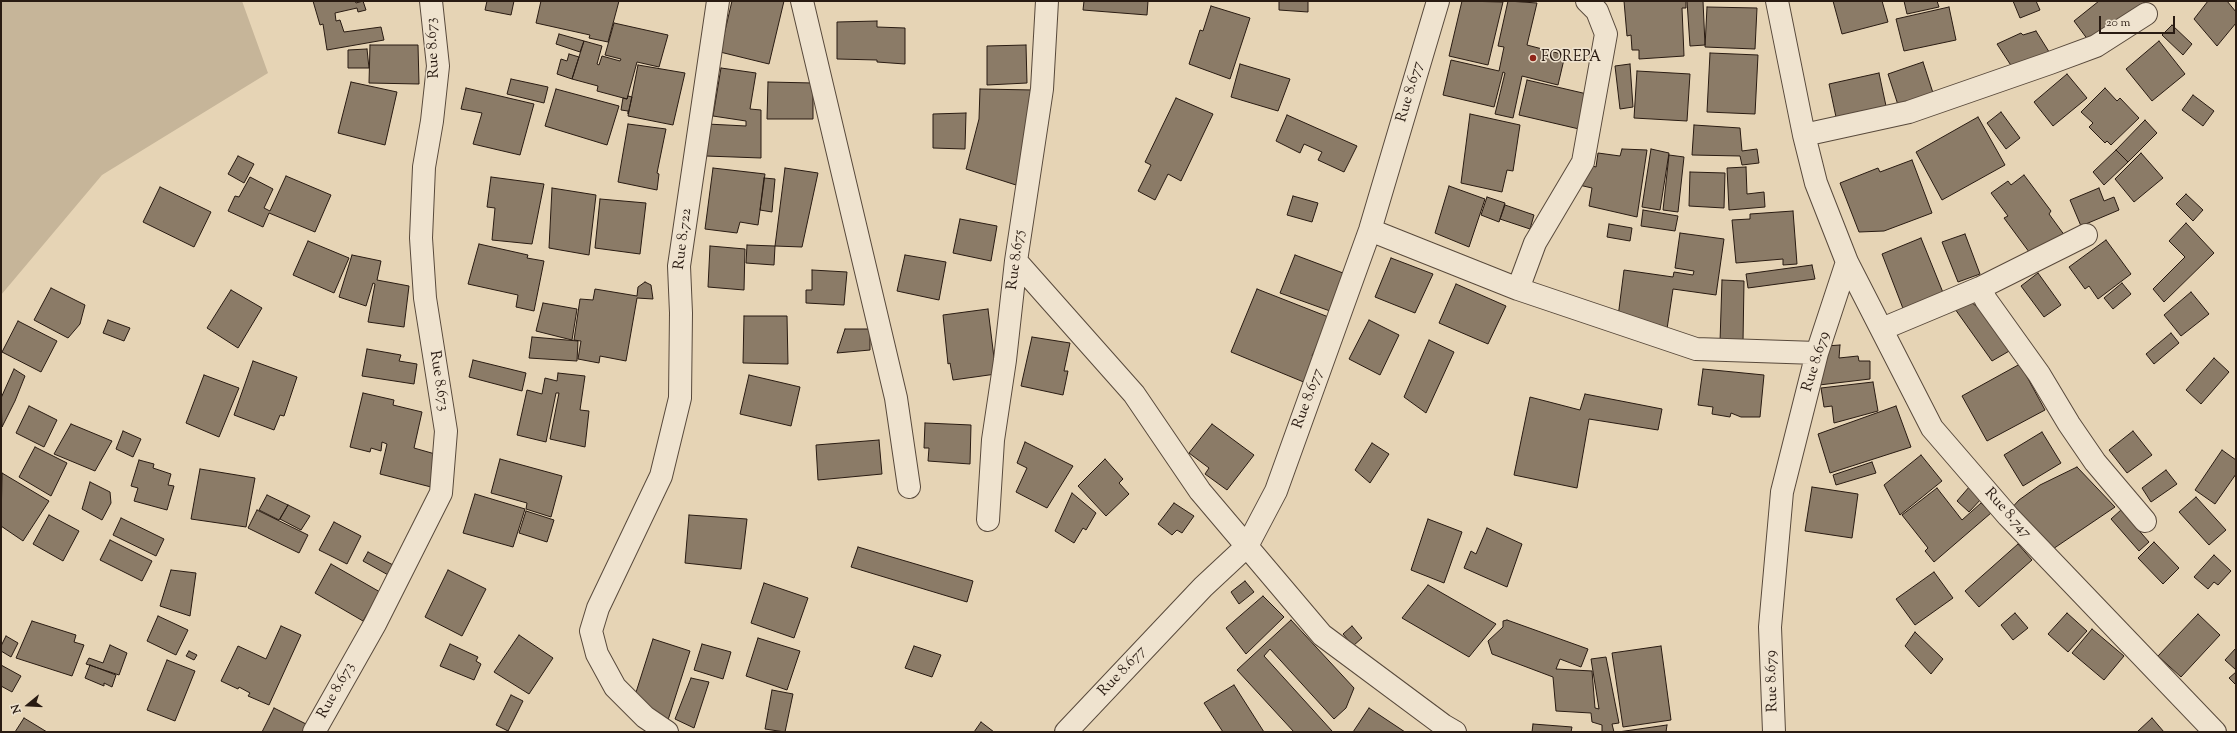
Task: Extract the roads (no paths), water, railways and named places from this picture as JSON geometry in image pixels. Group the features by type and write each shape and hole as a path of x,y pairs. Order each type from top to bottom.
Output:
{"street":[{"name":"Rue 8.673","path":"314,732 375,624 441,493 446,431 425,298 421,238 424,167 432,121 438,66 431,1"},
{"name":"Rue 8.722","path":"667,732 644,717 615,687 597,654 591,631 598,608 661,476 680,398 681,313 679,266 718,1"},
{"path":"802,1 896,398 909,487"},
{"name":"Rue 8.675","path":"988,520 993,440 1005,360 1016,261 1042,89 1047,1"},
{"name":"Rue 8.677","path":"1066,732 1203,588 1247,546 1276,491 1370,230 1438,1"},
{"path":"1518,289 1535,243 1583,162 1606,34 1597,11 1587,1"},
{"path":"1778,1 1804,135 1816,183 1847,262"},
{"path":"1804,135 1909,112 2050,63 2096,46 2146,14"},
{"path":"1370,230 1518,289 1696,349 1817,353"},
{"path":"1882,329 1980,288 2086,235"},
{"path":"1016,261 1134,394 1200,491 1322,635 1443,725 1455,732"},
{"name":"Rue 8.747","path":"1847,262 1932,428 2008,516 2215,732"},
{"name":"Rue 8.679","path":"1774,732 1770,627 1782,492 1817,353 1847,262"},
{"path":"1980,288 1986,300 2040,374 2069,424 2095,462 2145,521"}],"place":[{"name":"FOREPA","path":"1533,58"}]}
